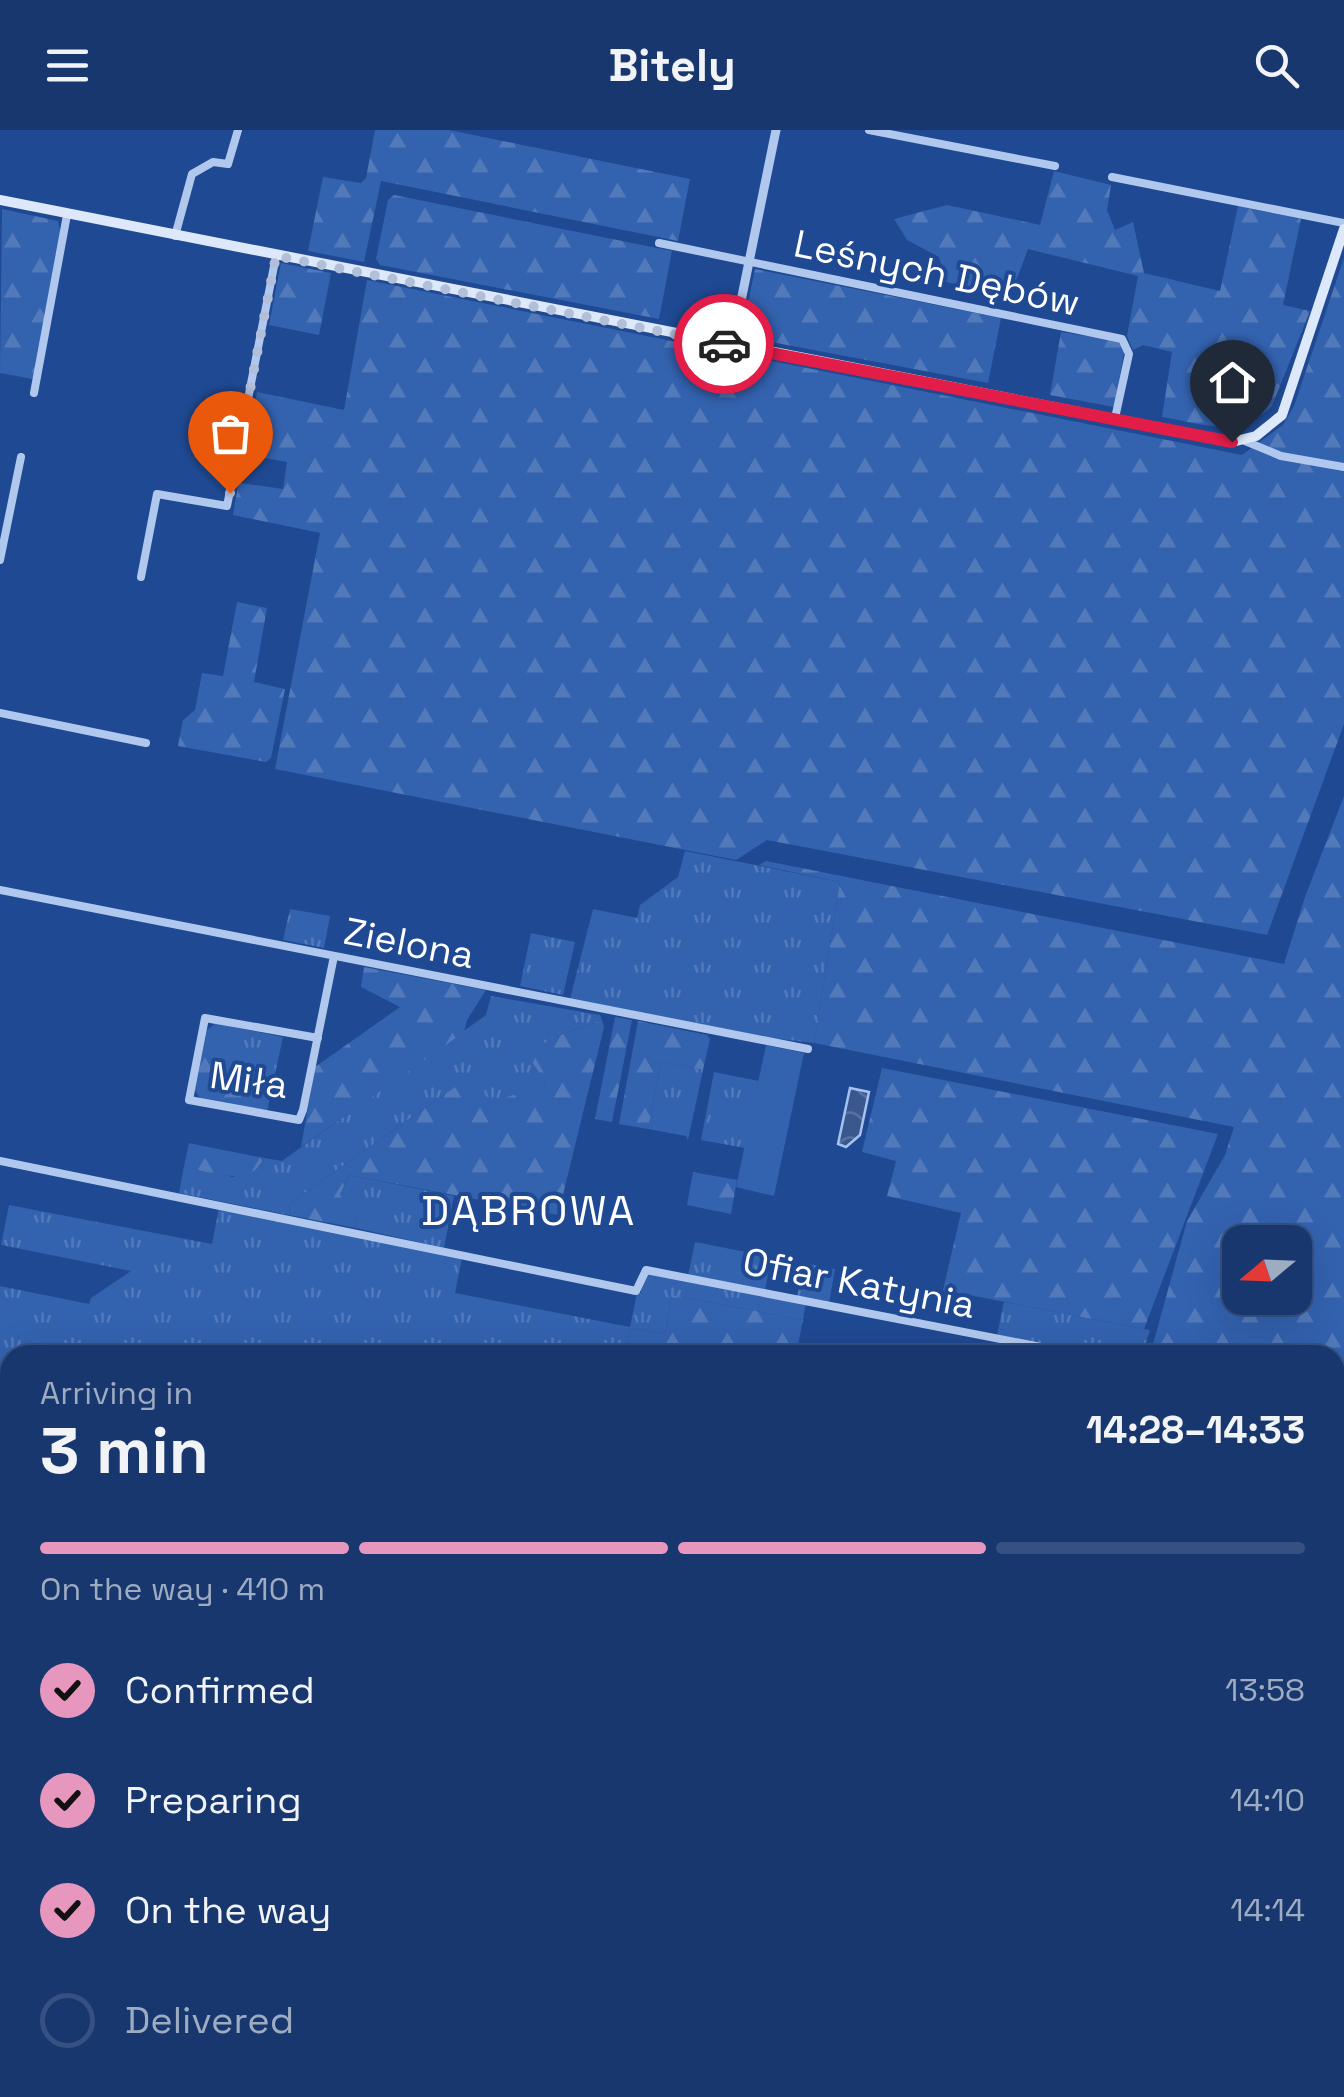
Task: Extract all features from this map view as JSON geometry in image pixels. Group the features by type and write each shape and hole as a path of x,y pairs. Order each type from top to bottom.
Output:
{"main road":[{"path":"0,200 1232,442 1245,441 1282,415 1344,226"}],"street":[{"path":"175,236 192,174 213,162 228,164 238,130"},
{"path":"732,346 776,130"},
{"path":"869,130 1056,166"},
{"path":"1112,176 1344,226"},
{"path":"34,394 67,214"},
{"name":"Leśnych Dębów","path":"659,244 1122,339 1129,354 1115,418"},
{"path":"141,577 157,494 228,506 276,256"},
{"path":"1245,441 1280,456 1344,468"},
{"path":"0,560 21,457"},
{"path":"0,713 146,743"},
{"name":"Zielona","path":"0,890 808,1049"},
{"name":"Miła","path":"318,1038 205,1018 189,1100 298,1120 318,1038 334,956"},
{"name":"Ofiar Katynia","path":"0,1160 618,1287 640,1288 646,1270 1031,1345"}],"green space":[{"path":"375,130 449,130 690,179 678,241 381,181 364,262 308,251 323,177 361,183 366,178"},
{"path":"1054,171 1111,185 1107,210 1115,230 1133,222 1144,273 1220,291 1238,206 1301,219 1283,305 1310,311 1272,406 1246,423 1233,426 1162,417 1172,352 1143,345 1133,350 1127,336 1138,276 1028,249 1013,289 999,294 946,282 939,257 907,240 894,219 947,205 1040,225"},
{"path":"394,195 672,251 659,319 380,265 376,259 388,200"},
{"path":"2,209 58,221 61,234 33,379 0,373"},
{"path":"1344,258 1344,724 1267,935 767,840 736,860 275,769 320,533 233,515 239,480 283,489 287,462 244,454 257,392 344,410 367,280 1242,455 1283,425 1294,406"},
{"path":"281,263 331,273 319,335 269,325"},
{"path":"755,269 1001,318 988,383 756,339 744,322"},
{"path":"1061,332 1123,342 1114,407 1050,395"},
{"path":"237,602 267,608 254,682 285,689 271,758 266,762 178,746 183,720 195,710 202,673 223,676"},
{"path":"1344,796 1344,1345 1153,1345 1187,1221 1225,1155 1234,1127 814,1043 840,882 759,865 766,861 1284,964"},
{"path":"685,851 840,882 814,1043 570,999 593,909 637,918 640,905 678,877"},
{"path":"290,909 330,916 324,948 283,940"},
{"path":"531,933 575,942 563,995 520,986"},
{"path":"364,967 486,990 464,1032 301,1147 315,1067 400,1007 361,987"},
{"path":"491,996 600,1015 602,1020 554,1037 534,1063 545,1086 540,1100 526,1097 492,1102 455,1087 290,1203 289,1215 179,1193 184,1166 233,1177 260,1166 264,1158 282,1161 486,1015"},
{"path":"615,1017 632,1020 612,1122 595,1119"},
{"path":"602,1020 604,1027 558,1215 349,1175 340,1195 355,1216 356,1228 289,1215 290,1203 455,1087 476,1089 492,1102 519,1093 540,1100 545,1086 533,1063 538,1047"},
{"path":"638,1021 707,1035 710,1039 703,1070 661,1061 648,1129 619,1124"},
{"path":"216,1023 228,1026 220,1063 275,1074 267,1112 200,1098 195,1090 207,1030"},
{"path":"228,1026 283,1037 275,1074 219,1063"},
{"path":"766,1045 804,1053 774,1196 736,1187"},
{"path":"661,1061 703,1070 688,1140 686,1136 648,1129"},
{"path":"882,1068 1218,1134 1144,1329 943,1290 961,1213 887,1196 896,1161 862,1152"},
{"path":"714,1072 759,1081 745,1148 701,1140"},
{"path":"189,1143 264,1158 249,1173 217,1174 184,1166"},
{"path":"693,1172 737,1180 731,1214 687,1205"},
{"path":"349,1175 454,1196 444,1248 356,1228 355,1216 340,1196"},
{"path":"9,1205 212,1244 219,1208 462,1258 455,1293 630,1327 637,1293 641,1293 648,1272 806,1302 803,1320 672,1295 665,1334 631,1328 628,1345 0,1345 0,1286 89,1304 91,1298 131,1271 1,1245"},
{"path":"695,1242 771,1257 765,1291 688,1276"},
{"path":"803,1263 835,1269 829,1303 797,1297"},
{"path":"672,1295 803,1320 798,1345 628,1345 631,1328 665,1334"},
{"path":"1004,1302 1150,1330 1145,1345 1046,1345 997,1335"}],"water":[{"path":"850,1088 869,1092 860,1135 846,1147 838,1144"}],"way so far":[{"path":"230,493 276,256 724,344"}],"district":[{"name":"DĄBROWA","path":"529,1210"}],"route":[{"path":"724,344 1232,442"}]}
